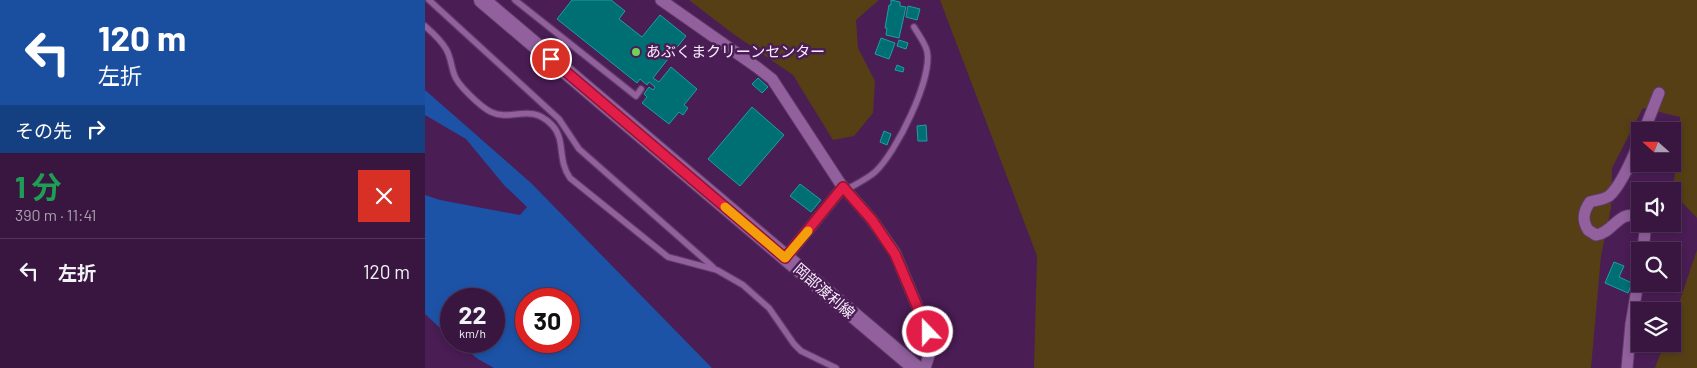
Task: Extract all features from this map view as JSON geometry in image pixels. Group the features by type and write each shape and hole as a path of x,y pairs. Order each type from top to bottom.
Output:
{"main road":[{"name":"岡部渡利線","path":"481,0 916,368"}],"street":[{"path":"661,0 773,79 845,189 872,220 895,254 928,332 932,346 925,368"},
{"path":"1647,122 1659,92"},
{"path":"1631,161 1610,195 1590,202 1585,209 1584,219 1588,230 1596,235 1607,231 1621,217 1631,216"},
{"path":"785,258 845,189"},
{"path":"1627,368 1636,292"}],"lane":[{"path":"429,0 559,119 579,149 717,270 743,285 769,308 801,351 836,368"},
{"path":"515,0 636,96 641,89"},
{"path":"425,26 440,40 447,50 454,76 458,82 480,104 491,112 498,114 529,113 541,116 559,133 563,164 565,171 571,178 668,257 717,270"},
{"path":"845,189 874,173 883,163 895,145 923,86 928,66 927,49 914,28"}],"shaded area":[{"path":"689,0 879,0 856,20 858,48 875,81 873,113 854,136 833,140 793,75 732,33"},
{"path":"940,0 1697,0 1697,218 1681,201 1681,182 1674,182 1675,172 1681,172 1680,117 1643,108 1636,122 1631,122 1631,131 1612,168 1611,208 1601,256 1591,368 1034,368 1037,256"},
{"path":"1697,250 1697,368 1655,368 1661,352 1681,352 1681,302 1679,302"}],"water":[{"path":"425,90 531,183 712,368 494,368 471,353 505,353 505,288 440,288 440,328 425,314 425,195 440,200 520,215 527,207 504,185 466,139 425,115"}],"building":[{"name":"あぶくまクリーンセンター","path":"572,0 611,0 625,11 619,19 642,37 660,15 686,36 653,78 659,82 671,67 697,89 684,105 688,108 683,115 679,112 669,124 642,103 647,97 644,94 649,87 653,90 655,87 649,82 647,85 640,79 637,83 557,19"},
{"path":"891,0 900,2 900,6 906,7 899,38 886,35 887,28 885,28"},
{"path":"908,6 920,9 917,20 906,17"},
{"path":"881,38 895,43 889,59 875,54"},
{"path":"899,40 908,43 906,49 897,46"},
{"path":"897,65 904,68 903,72 895,70"},
{"path":"758,78 768,87 762,93 752,84"},
{"path":"752,107 784,135 740,186 708,159"},
{"path":"926,125 927,141 918,141 917,126"},
{"path":"884,131 891,134 887,145 880,142"},
{"path":"800,184 821,200 811,212 790,196"},
{"path":"1614,262 1624,266 1619,277 1631,283 1631,286 1628,293 1605,283"}],"slow traffic":[{"path":"725,207 785,258 808,231"}],"place":[{"name":"あぶくまクリーンセンター","path":"636,52"}],"route":[{"path":"551,59 785,258 843,187 872,220 895,254 928,332"}]}
